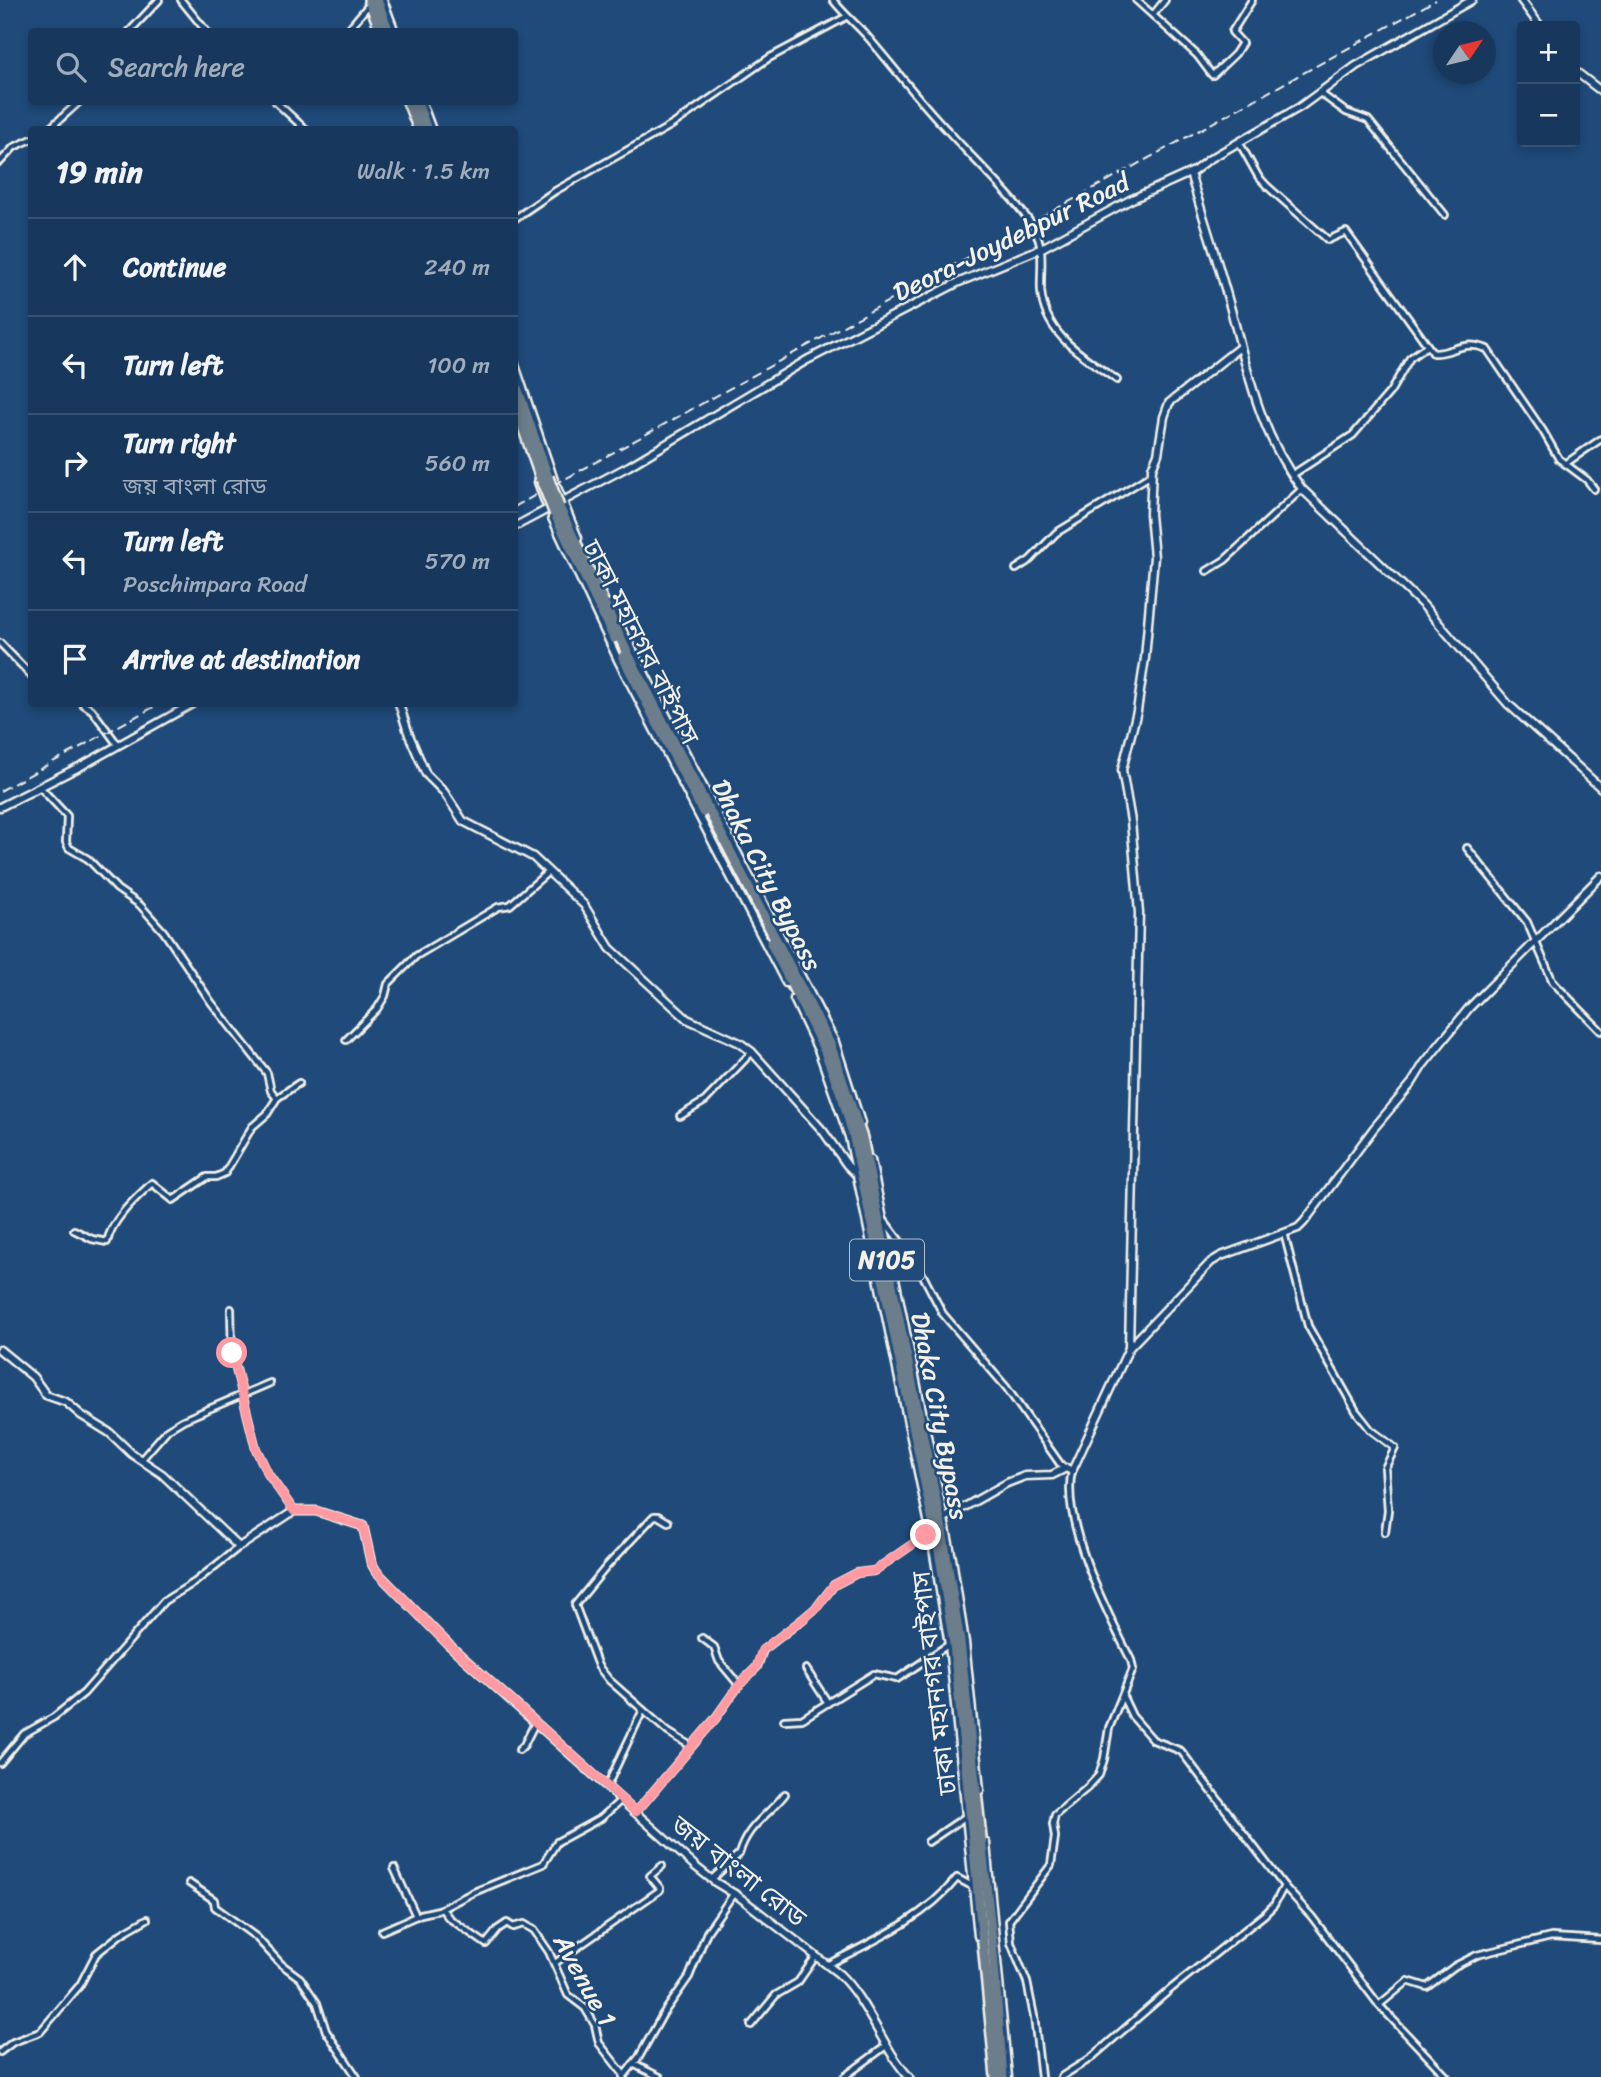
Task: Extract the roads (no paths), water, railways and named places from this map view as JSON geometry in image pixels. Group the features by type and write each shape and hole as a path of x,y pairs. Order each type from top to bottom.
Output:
{"highway":[{"path":"377,0 388,28"},
{"path":"367,2 377,28"},
{"path":"407,105 415,126"},
{"path":"420,105 428,126"},
{"name":"N105","path":"518,392 545,478"},
{"name":"ঢাকা মহানগর বাইপাস","path":"518,411 580,570 824,1049 843,1099 854,1138 940,1556 954,1644 994,2077"},
{"name":"Dhaka City Bypass","path":"556,507 625,648 830,1044 862,1138 942,1530 960,1642 992,1940 1003,2077"}],"street":[{"path":"133,28 159,0"},
{"path":"181,0 203,28"},
{"path":"383,0 394,28"},
{"path":"833,0 925,107 993,176 1028,219 1042,248 1041,291 1048,317 1077,353 1117,380"},
{"path":"1136,0 1197,55 1212,75 1235,54 1242,43 1232,32 1252,0"},
{"path":"1153,15 1165,0"},
{"name":"Deora-Joydebpur Road","path":"518,525 629,466 807,360 957,283 1042,248 1130,200 1190,173 1300,107 1356,66 1472,0"},
{"path":"1521,0 1536,21"},
{"path":"349,28 367,2"},
{"path":"518,216 555,191 672,125 769,58 846,17"},
{"path":"1580,75 1601,91"},
{"path":"1320,93 1346,112 1368,120 1445,215"},
{"path":"52,126 76,105"},
{"path":"279,105 302,126"},
{"path":"0,162 14,147 28,141"},
{"path":"1239,142 1258,176 1267,186 1328,240 1346,232 1435,354 1459,345 1485,348 1543,431 1559,459 1587,480 1594,489"},
{"path":"1190,173 1240,347 1270,438 1291,475 1301,489 1423,605 1508,704 1601,788"},
{"path":"1291,475 1353,435 1390,392 1410,358 1427,346"},
{"path":"1129,1348 1139,913 1130,811 1122,770 1137,711 1145,658 1154,557 1150,514 1151,475 1169,403 1240,347"},
{"path":"518,376 556,507 835,1042 865,1137 945,1518 965,1642 1009,2077"},
{"path":"518,422 618,660 788,986 819,1052 849,1137 930,1530 949,1645 994,2077"},
{"path":"1565,464 1601,439"},
{"path":"1016,569 1030,560 1056,533 1151,475"},
{"path":"1207,571 1225,560 1301,489"},
{"path":"0,643 28,672"},
{"path":"88,707 118,746"},
{"path":"0,807 187,707"},
{"path":"400,707 426,774 444,792 463,821 513,845 549,871 584,905 610,948 687,1019 740,1043 752,1052 823,1131 847,1166 856,1174"},
{"path":"40,787 67,816 66,842 69,848 88,859 117,889 140,905 164,932 211,1002 267,1073 271,1091 277,1098"},
{"path":"1467,848 1527,922 1553,982 1601,1031"},
{"path":"346,1040 377,1009 386,996 388,984 416,956 498,907 510,905 549,871"},
{"path":"1041,2077 1032,2006 1027,1982 1011,1943 1009,1921 1051,1865 1055,1815 1096,1780 1104,1759 1109,1728 1132,1676 1133,1666 1111,1623 1074,1524 1069,1484 1072,1471 1129,1348 1211,1262 1297,1228 1304,1222 1469,1008 1601,876"},
{"path":"680,1116 705,1101 752,1052"},
{"path":"74,1230 92,1239 107,1242 109,1233 122,1214 152,1183 173,1199 207,1177 225,1173 252,1127 267,1114 277,1098 299,1083"},
{"path":"884,1220 917,1264 943,1314 1006,1387 1063,1468 1072,1471"},
{"path":"1284,1233 1308,1326 1356,1411 1371,1430 1395,1448 1385,1468 1388,1510 1385,1532"},
{"path":"0,1763 24,1734 54,1717 84,1693 164,1601 294,1511 268,1474 256,1449 232,1353 231,1309"},
{"path":"0,1350 33,1377 46,1395 66,1402 162,1474 239,1547"},
{"path":"141,1460 168,1429 183,1420 270,1383"},
{"path":"945,1518 1007,1483 1025,1476 1052,1475 1063,1468"},
{"name":"জয় বাংলা রোড","path":"294,1511 316,1511 363,1526 371,1562 376,1571 441,1637 711,1880 734,1893 816,1956 853,1989 886,2046 909,2077"},
{"path":"668,1522 654,1516 575,1605 598,1666 609,1680 671,1735 691,1746"},
{"path":"636,1812 758,1665 762,1650 817,1607 834,1585 857,1573 874,1571 930,1530"},
{"path":"702,1638 714,1647 719,1661 739,1685"},
{"path":"785,1720 802,1719 874,1674 897,1679 949,1645"},
{"path":"807,1669 828,1703"},
{"path":"1123,1696 1132,1716 1153,1740 1181,1751 1379,2005 1447,2077"},
{"path":"607,1786 643,1710"},
{"path":"519,1750 535,1723"},
{"path":"711,1880 739,1854 740,1845 747,1835 785,1794"},
{"path":"382,1931 416,1916 442,1909 474,1892 543,1864 557,1842 601,1818 621,1800"},
{"path":"928,1842 965,1817"},
{"path":"555,1963 660,1890 650,1876 662,1866"},
{"path":"394,1868 416,1916"},
{"path":"827,1965 880,1939 926,1910 942,1897 957,1878 973,1887"},
{"path":"189,1883 215,1900 216,1908 256,1937 281,1964 300,1978 317,2003 327,2031 357,2077"},
{"path":"1061,2077 1091,2058 1172,1988 1265,1914 1274,1905 1284,1886"},
{"path":"624,2076 689,1977 707,1932 734,1893"},
{"name":"Avenue 1","path":"442,1909 451,1919 486,1944 505,1924 513,1927 526,1924 542,1940 568,1995 585,2008 595,2025 599,2043 624,2076"},
{"path":"0,2052 13,2042 40,2032 80,1985 96,1954 121,1934 147,1919"},
{"path":"1379,2005 1408,1981 1427,1987 1455,1966 1477,1955 1551,1937 1601,1940"},
{"path":"751,2025 776,1995 797,1982 816,1956"},
{"path":"844,2077 886,2046"},
{"path":"633,2064 660,2077"}],"railway":[{"path":"518,505 1436,0"},
{"path":"0,791 154,707"}]}
